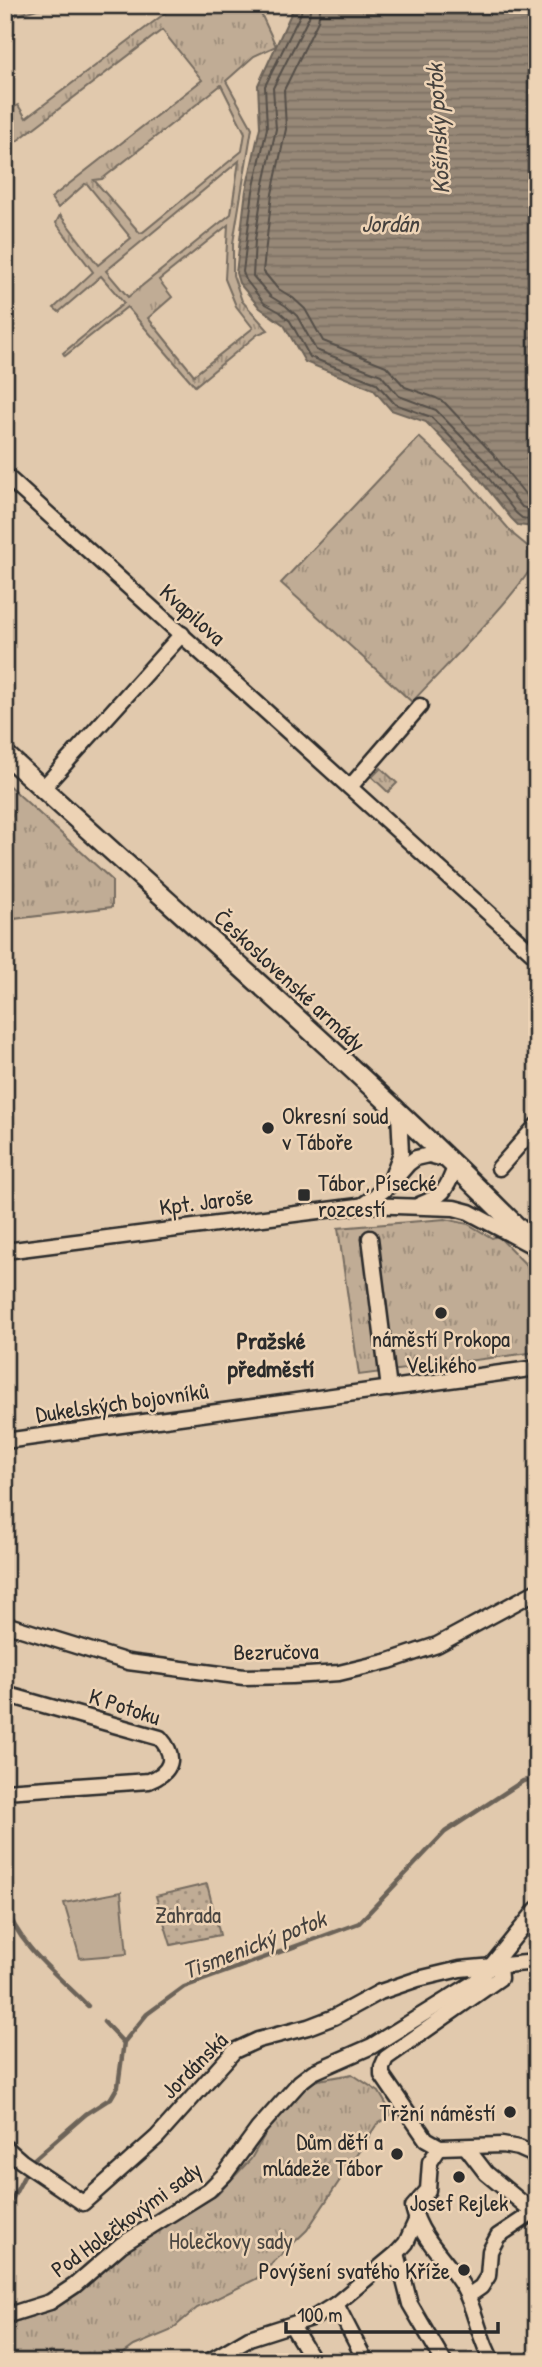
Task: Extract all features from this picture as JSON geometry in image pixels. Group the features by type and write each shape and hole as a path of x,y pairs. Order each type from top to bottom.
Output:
{"main road":[{"name":"Československé armády","path":"5,754 399,1113 537,1247"}],"street":[{"name":"Kvapilova","path":"5,475 537,957"},
{"path":"43,788 182,634"},
{"path":"350,787 420,706"},
{"path":"388,1186 401,1153 399,1113"},
{"path":"499,1168 537,1125"},
{"path":"363,1205 420,1156 429,1155 452,1163"},
{"name":"Kpt. Jaroše","path":"414,1206 443,1193 448,1187 452,1163"},
{"name":"Kpt. Jaroše","path":"5,1251 363,1205 414,1206 469,1212 537,1247"},
{"path":"370,1238 390,1389"},
{"name":"Dukelských bojovníků","path":"5,1441 537,1368"},
{"name":"Bezručova","path":"5,1623 128,1662 244,1677 292,1676 339,1673 437,1645 537,1591"},
{"name":"K Potoku","path":"5,1693 160,1738 166,1745 170,1758 169,1769 161,1777 149,1781 5,1791"},
{"path":"537,1909 495,1966 500,1978 386,2058 382,2067 382,2075 426,2139 440,2147 502,2145 519,2148 537,2156"},
{"name":"Jordánská","path":"5,2147 20,2161 83,2203 157,2137 234,2051 258,2040 323,2021 380,1992 418,1979 460,1969 537,1962"},
{"name":"Pod Holečkovými sady","path":"5,2316 50,2302 103,2263 121,2245 209,2189 225,2174 258,2129 300,2082 313,2072 372,2046 475,1982 495,1966"},
{"path":"440,2147 430,2162 428,2190 413,2207 416,2221 468,2296 486,2351 493,2362"},
{"path":"466,2147 485,2173 535,2213 498,2236 490,2251 485,2282 468,2296"},
{"path":"208,2362 249,2338 316,2317 336,2304 397,2253 406,2243 416,2221"},
{"path":"397,2253 410,2304 444,2362"},
{"path":"336,2304 366,2362"},
{"path":"292,2326 314,2362"}],"green space":[{"path":"16,5 62,5 5,19 5,8"},
{"path":"176,5 257,5 276,46 254,56 226,81 252,128 233,243 233,275 242,301 268,330 258,334 195,386 127,307 65,356 63,353 124,303 101,276 59,312 54,308 93,272 56,223 60,215 98,265 131,238 88,185 85,184 58,208 51,198 202,80 162,30 13,144 5,130 5,111 18,105 26,118","holes":["221,85 245,133 242,151 140,233 94,180 102,179","239,161 231,214 128,297 106,271","228,225 225,279 236,306 253,328 194,375 148,318 172,297 159,280"]},
{"path":"419,437 468,482 514,535 537,554 532,566 503,604 412,702 281,583"},
{"path":"381,768 397,783 388,792 372,777"},
{"path":"5,782 112,880 112,907 5,920"},
{"name":"náměstí Prokopa Velikého","path":"445,1219 468,1224 492,1238 498,1236 537,1276 537,1352 359,1375 338,1228"},
{"name":"Zahrada","path":"207,1884 220,1935 171,1945 156,1896"},
{"path":"121,1892 127,1954 80,1958 64,1903"},
{"name":"Holečkovy sady","path":"352,2074 379,2092 392,2114 377,2124 307,2230 256,2279 197,2308 170,2331 134,2346 112,2362 5,2362 5,2325 48,2311 79,2291 125,2251 217,2195 251,2159 276,2115 313,2081"}],"water":[{"name":"Jordán","path":"295,5 537,5 537,533 533,527 518,525 511,518 473,471 426,422 391,410 373,389 305,362 284,325 260,308 239,283 236,273 246,190 260,127 258,85"}],"waterway":[{"name":"Tismenický potok","path":"5,2213 32,2161 86,2114 111,2098 118,2086 124,2042 147,2014 184,1987 359,1923 445,1832 523,1781 537,1778"},
{"path":"5,1904 29,1947 88,2006"},
{"path":"104,2022 123,2042"}],"place":[{"name":"Okresní soud v Táboře","path":"268,1128"},
{"name":"Tábor, Písecké rozcestí","path":"304,1195"},
{"name":"náměstí Prokopa Velikého","path":"441,1313"},
{"name":"Tržní náměstí","path":"510,2112"},
{"name":"Dům dětí a mládeže Tábor","path":"397,2154"},
{"name":"Josef Rejlek","path":"459,2177"},
{"name":"Povýšení svatého Kříže","path":"464,2270"}],"district":[{"name":"Pražské předměstí","path":"271,1354"}],"water label":[{"name":"Košínský potok","path":"437,129"}]}
